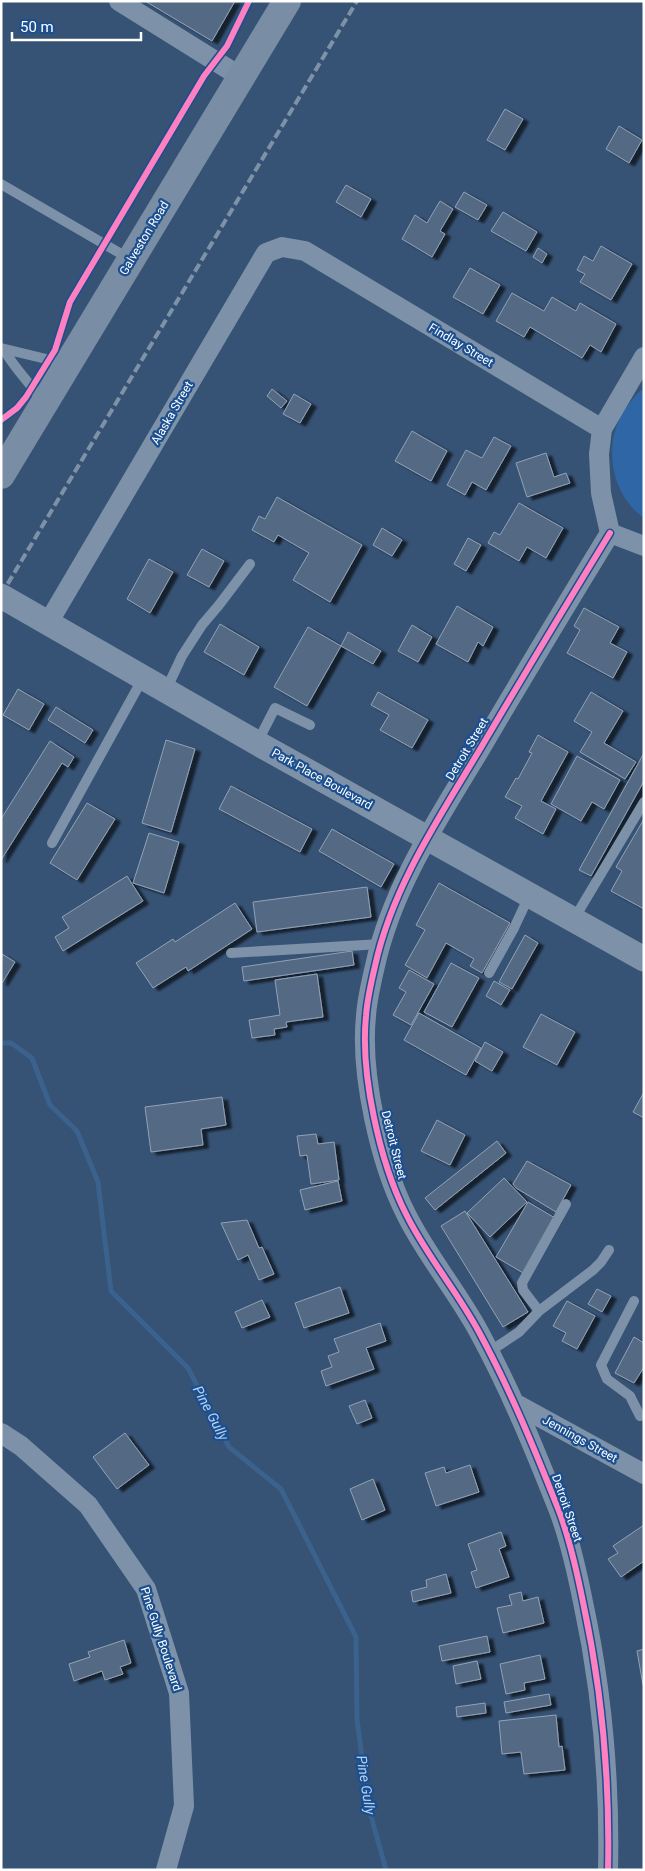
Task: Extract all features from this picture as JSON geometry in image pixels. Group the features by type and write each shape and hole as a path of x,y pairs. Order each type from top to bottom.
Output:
{"main road":[{"name":"Galveston Road","path":"1,475 287,1"}],"street":[{"path":"119,1 241,77"},
{"name":"Alaska Street","path":"48,623 266,253 282,247 305,251 319,260"},
{"name":"Findlay Street","path":"319,260 602,430"},
{"path":"644,357 602,430 599,454 601,493 610,532 644,546"},
{"name":"Detroit Street","path":"608,1870 609,1830 604,1734 594,1654 579,1581 560,1515 516,1404 477,1329 407,1217 391,1181 377,1129 366,1070 366,1017 375,964 394,904 427,838 610,532"},
{"name":"Park Place Boulevard","path":"1,596 257,743 644,960"},
{"name":"Jennings Street","path":"516,1404 644,1474"},
{"name":"Pine Gully Boulevard","path":"1,1433 21,1446 88,1504 146,1588 180,1693 184,1806 166,1870"}],"lane":[{"path":"1,184 131,260"},
{"path":"3,349 27,353 68,365"},
{"path":"3,349 13,365 44,404"},
{"path":"166,690 182,656 202,625 220,605 250,564"},
{"path":"52,843 144,677"},
{"path":"257,743 275,708 310,725"},
{"path":"573,920 644,802"},
{"path":"489,973 529,896"},
{"path":"231,953 381,944"},
{"path":"540,1311 523,1290 522,1282 566,1204"},
{"path":"489,1352 519,1332 540,1311 593,1270 609,1250"},
{"path":"634,1301 601,1365 606,1379 630,1396 640,1416"}],"shaded area":[{"path":"644,388 644,518 632,507 616,480 612,449 614,433 620,418 628,405"}],"building":[{"path":"145,1 235,1 212,41"},
{"path":"505,109 523,119 505,150 487,140"},
{"path":"619,126 642,140 629,163 606,149"},
{"path":"346,185 371,199 361,217 336,202"},
{"path":"464,192 487,205 478,220 455,207"},
{"path":"440,201 453,209 440,231 445,234 432,257 402,239 415,215 427,223"},
{"path":"503,212 537,232 526,251 491,231"},
{"path":"601,246 632,264 611,300 580,282 585,274 577,270 584,256 593,261"},
{"path":"538,248 547,254 542,263 533,257"},
{"path":"470,268 500,285 483,314 453,297"},
{"path":"512,293 544,311 552,297 576,311 580,303 616,324 601,352 590,345 582,358 530,327 524,337 496,321"},
{"path":"272,389 287,401 281,408 267,396"},
{"path":"294,394 311,404 300,423 283,414"},
{"path":"412,431 447,451 431,481 395,461"},
{"path":"494,437 511,446 486,490 472,482 465,495 447,485 466,450 482,458"},
{"path":"546,453 554,477 566,473 570,483 527,497 516,463"},
{"path":"277,497 362,545 330,602 293,580 309,553 278,535 274,542 252,530 259,516 265,519"},
{"path":"519,503 563,528 546,558 527,547 519,561 488,543 494,532 500,535"},
{"path":"382,528 402,540 392,556 373,545"},
{"path":"468,538 481,545 466,571 454,564"},
{"path":"202,549 224,561 209,587 187,575"},
{"path":"149,559 173,572 150,613 127,599"},
{"path":"457,606 493,627 483,646 478,642 468,662 436,644"},
{"path":"584,608 619,627 610,643 627,652 613,678 567,653 580,630 574,626"},
{"path":"220,624 259,647 244,675 204,652"},
{"path":"412,625 432,637 418,662 398,651"},
{"path":"308,627 341,646 307,706 274,687"},
{"path":"348,632 381,651 373,664 341,646"},
{"path":"18,689 44,704 29,730 3,715"},
{"path":"378,692 428,720 412,748 380,730 389,715 371,705"},
{"path":"591,692 623,711 604,743 636,762 625,779 580,752 592,732 574,721"},
{"path":"56,707 93,730 85,743 48,720"},
{"path":"538,735 568,752 541,801 556,809 543,834 515,818 522,806 505,797 516,778 518,779 532,753 529,752"},
{"path":"166,740 195,749 171,832 142,823"},
{"path":"50,741 74,757 68,767 62,763 1,860 1,819"},
{"path":"644,753 644,781 591,876 579,870"},
{"path":"577,756 620,780 604,809 592,802 581,821 551,804"},
{"path":"231,786 312,829 300,852 219,809"},
{"path":"87,803 115,819 77,880 50,863"},
{"path":"644,819 644,909 611,891 622,871 616,867"},
{"path":"332,829 394,864 381,887 319,851"},
{"path":"149,833 179,842 164,893 133,883"},
{"path":"127,876 143,901 63,951 55,937 69,928 62,917"},
{"path":"439,883 510,923 482,973 470,966 474,959 446,943 427,978 405,965 425,930 416,925"},
{"path":"367,887 371,917 257,932 253,902"},
{"path":"235,903 252,929 188,971 186,967 153,988 136,963 173,939 175,942"},
{"path":"525,935 538,943 512,989 499,982"},
{"path":"352,951 354,965 244,981 242,967"},
{"path":"2,954 15,962 2,983 1,982"},
{"path":"451,963 479,978 452,1027 424,1012"},
{"path":"409,970 434,984 411,1025 393,1015 406,992 399,988"},
{"path":"317,974 323,1017 286,1022 287,1027 274,1029 275,1035 252,1038 249,1020 280,1015 275,980"},
{"path":"494,981 510,990 501,1005 486,996"},
{"path":"419,1013 481,1048 466,1075 404,1040"},
{"path":"541,1014 575,1032 557,1065 523,1047"},
{"path":"485,1042 503,1052 492,1071 475,1061"},
{"path":"644,1092 644,1118 633,1112"},
{"path":"222,1097 226,1125 201,1129 203,1145 151,1152 145,1107"},
{"path":"437,1120 465,1135 450,1165 421,1151"},
{"path":"316,1134 318,1144 334,1142 339,1180 311,1184 307,1155 300,1156 297,1136"},
{"path":"497,1141 506,1153 435,1210 425,1198"},
{"path":"527,1161 571,1185 556,1212 516,1188 513,1184"},
{"path":"504,1178 527,1202 490,1237 467,1213"},
{"path":"338,1181 342,1201 305,1210 300,1190"},
{"path":"528,1202 555,1218 523,1273 496,1257"},
{"path":"465,1211 528,1312 503,1327 441,1226"},
{"path":"247,1220 259,1248 262,1247 274,1274 259,1280 248,1255 238,1260 221,1223"},
{"path":"340,1287 349,1313 304,1328 295,1303"},
{"path":"597,1289 611,1296 602,1312 588,1304"},
{"path":"262,1300 270,1317 242,1328 235,1312"},
{"path":"567,1301 595,1316 577,1349 562,1341 566,1333 553,1326"},
{"path":"380,1323 386,1341 366,1348 374,1369 326,1386 321,1371 332,1367 328,1356 339,1352 334,1339"},
{"path":"634,1337 644,1343 644,1367 634,1383 615,1373"},
{"path":"365,1400 372,1418 357,1424 349,1406"},
{"path":"125,1433 149,1465 117,1489 93,1457"},
{"path":"470,1465 479,1492 436,1506 425,1473 444,1467 446,1473"},
{"path":"373,1479 385,1510 362,1520 350,1489"},
{"path":"644,1525 644,1561 621,1577 608,1559 618,1553 613,1546"},
{"path":"501,1532 506,1546 499,1549 509,1577 476,1588 471,1572 477,1570 468,1544"},
{"path":"446,1574 451,1593 413,1602 411,1591 427,1587 426,1580"},
{"path":"521,1592 523,1601 538,1597 544,1623 503,1633 497,1608 512,1605 509,1595"},
{"path":"487,1636 490,1652 442,1661 439,1646"},
{"path":"124,1640 131,1663 120,1667 123,1674 105,1680 102,1671 74,1681 69,1664 90,1657 88,1652"},
{"path":"644,1649 644,1685 643,1685 637,1651"},
{"path":"540,1655 545,1679 524,1683 525,1690 506,1694 500,1664"},
{"path":"477,1661 481,1679 456,1684 453,1666"},
{"path":"549,1694 551,1705 506,1713 504,1702"},
{"path":"485,1703 486,1713 457,1717 456,1707"},
{"path":"556,1715 559,1747 562,1746 565,1770 524,1774 521,1752 502,1754 499,1721"}],"waterway":[{"name":"Pine Gully","path":"1,1043 11,1043 32,1058 50,1105 77,1131 98,1182 111,1291 188,1368 229,1447 281,1489 356,1637 357,1719 368,1805 386,1870"}],"railway":[{"path":"1,595 357,1"}],"cycle path":[{"path":"1,420 17,408 26,397 55,350 70,302 204,76 227,46 249,1"},
{"path":"608,1870 608,1803 600,1702 590,1635 567,1533 512,1398 470,1317 414,1229 397,1193 380,1144 374,1118 369,1091 365,1039 367,1004 383,937 393,909 418,855 610,533"}]}
